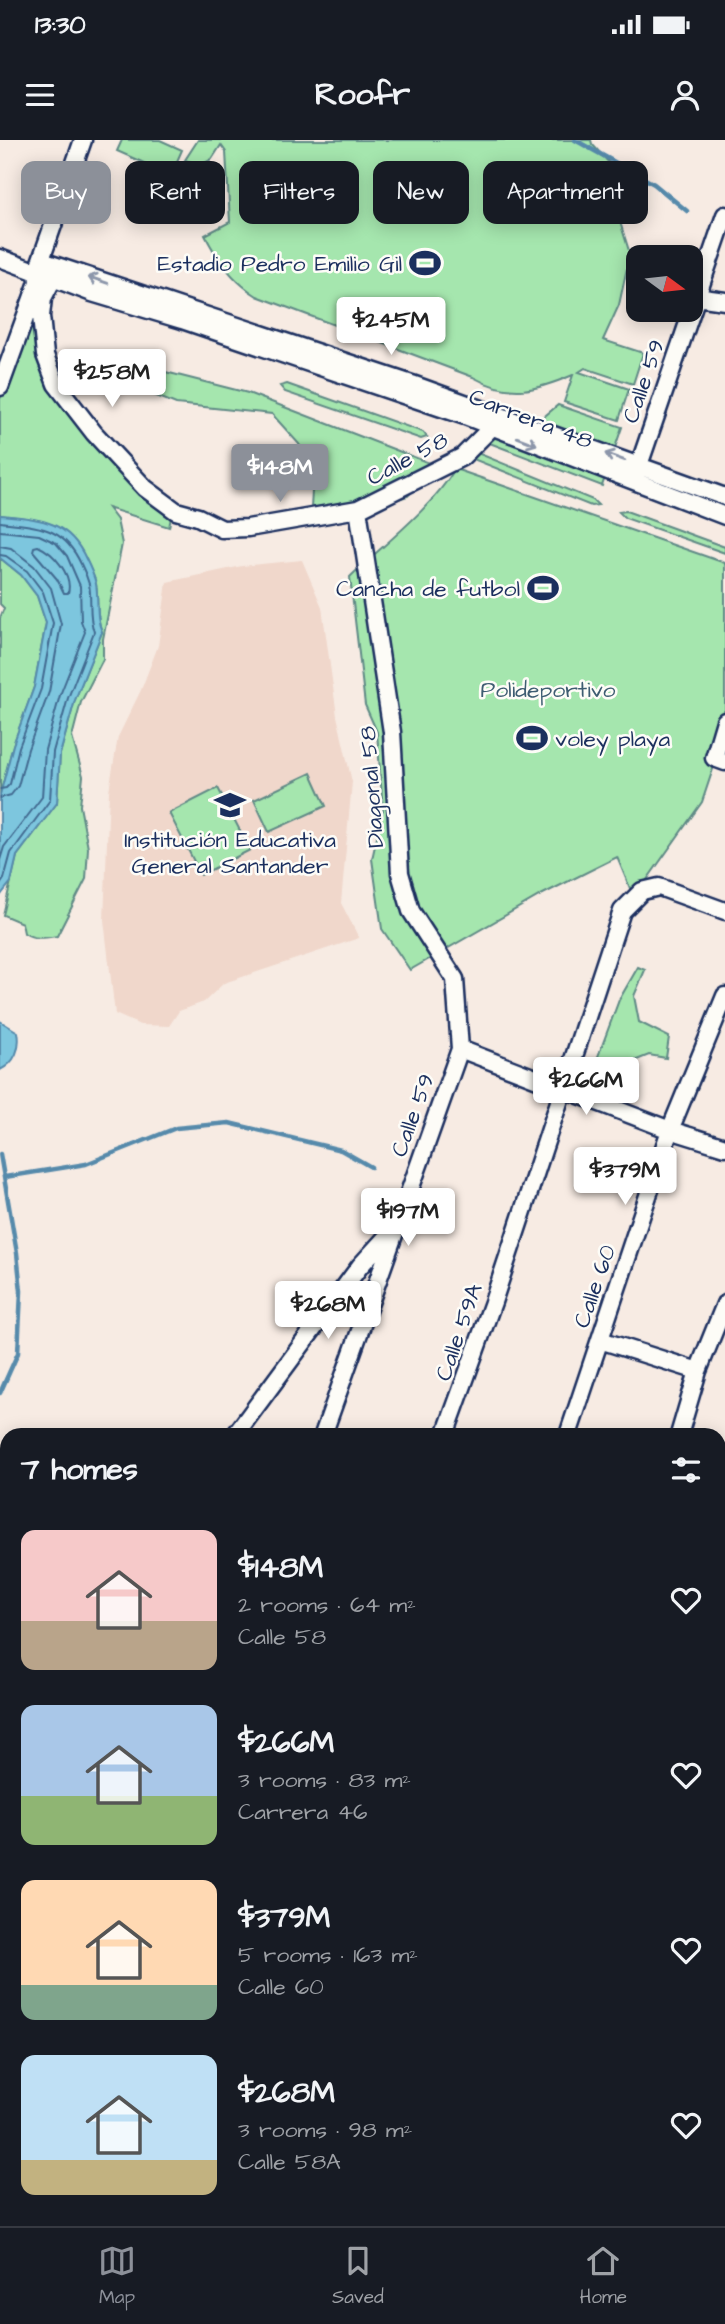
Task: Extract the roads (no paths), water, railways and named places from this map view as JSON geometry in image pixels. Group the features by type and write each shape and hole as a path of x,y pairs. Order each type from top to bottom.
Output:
{"street":[{"path":"47,273 83,140"},
{"path":"0,387 47,273 93,140"},
{"name":"Calle 59","path":"704,274 725,215"},
{"name":"Carrera 48","path":"0,258 47,273 92,293 184,315 725,496"},
{"name":"Calle 58","path":"47,273 41,316 45,355 56,384 94,433 145,488 176,511 198,517 222,529 248,528 358,509 462,457 498,421"},
{"path":"704,298 725,301"},
{"name":"Calle 59","path":"633,482 688,322"},
{"name":"Carrera 48","path":"498,421 633,482 725,516"},
{"name":"Diagonal 58","path":"358,509 392,732 400,873 411,911 455,979 460,1049"},
{"path":"720,760 725,721"},
{"name":"Calle 59A","path":"448,1428 493,1302 622,911 642,891 659,887 725,911"},
{"name":"Calle 60","path":"570,1428 670,1130 725,996"},
{"path":"460,1049 670,1130 725,1147"},
{"name":"Calle 59","path":"325,1428 460,1049"},
{"path":"240,1428 360,1266 397,1225"},
{"path":"681,1428 698,1371 725,1304"},
{"path":"600,1340 698,1371"}],"water":[{"path":"0,515 50,524 61,529 79,546 94,577 102,632 75,700 60,754 57,803 17,856 11,882 0,896 0,795 13,745 34,687 46,623 37,596 21,575 0,558"},
{"path":"0,1021 18,1032 19,1038 13,1059 0,1070"}],"waterway":[{"path":"575,140 654,184 687,211"},
{"path":"5,1177 86,1164 176,1128 229,1123 341,1150 371,1167"},
{"path":"0,1154 21,1291 18,1353 0,1393"}],"place":[{"name":"Estadio Pedro Emilio Gil","path":"425,263"},
{"name":"Cancha de futbol","path":"543,588"},
{"name":"voley playa","path":"532,738"},
{"name":"Institución Educativa General Santander","path":"230,805"}],"park label":[{"name":"Polideportivo","path":"548,689"}]}
